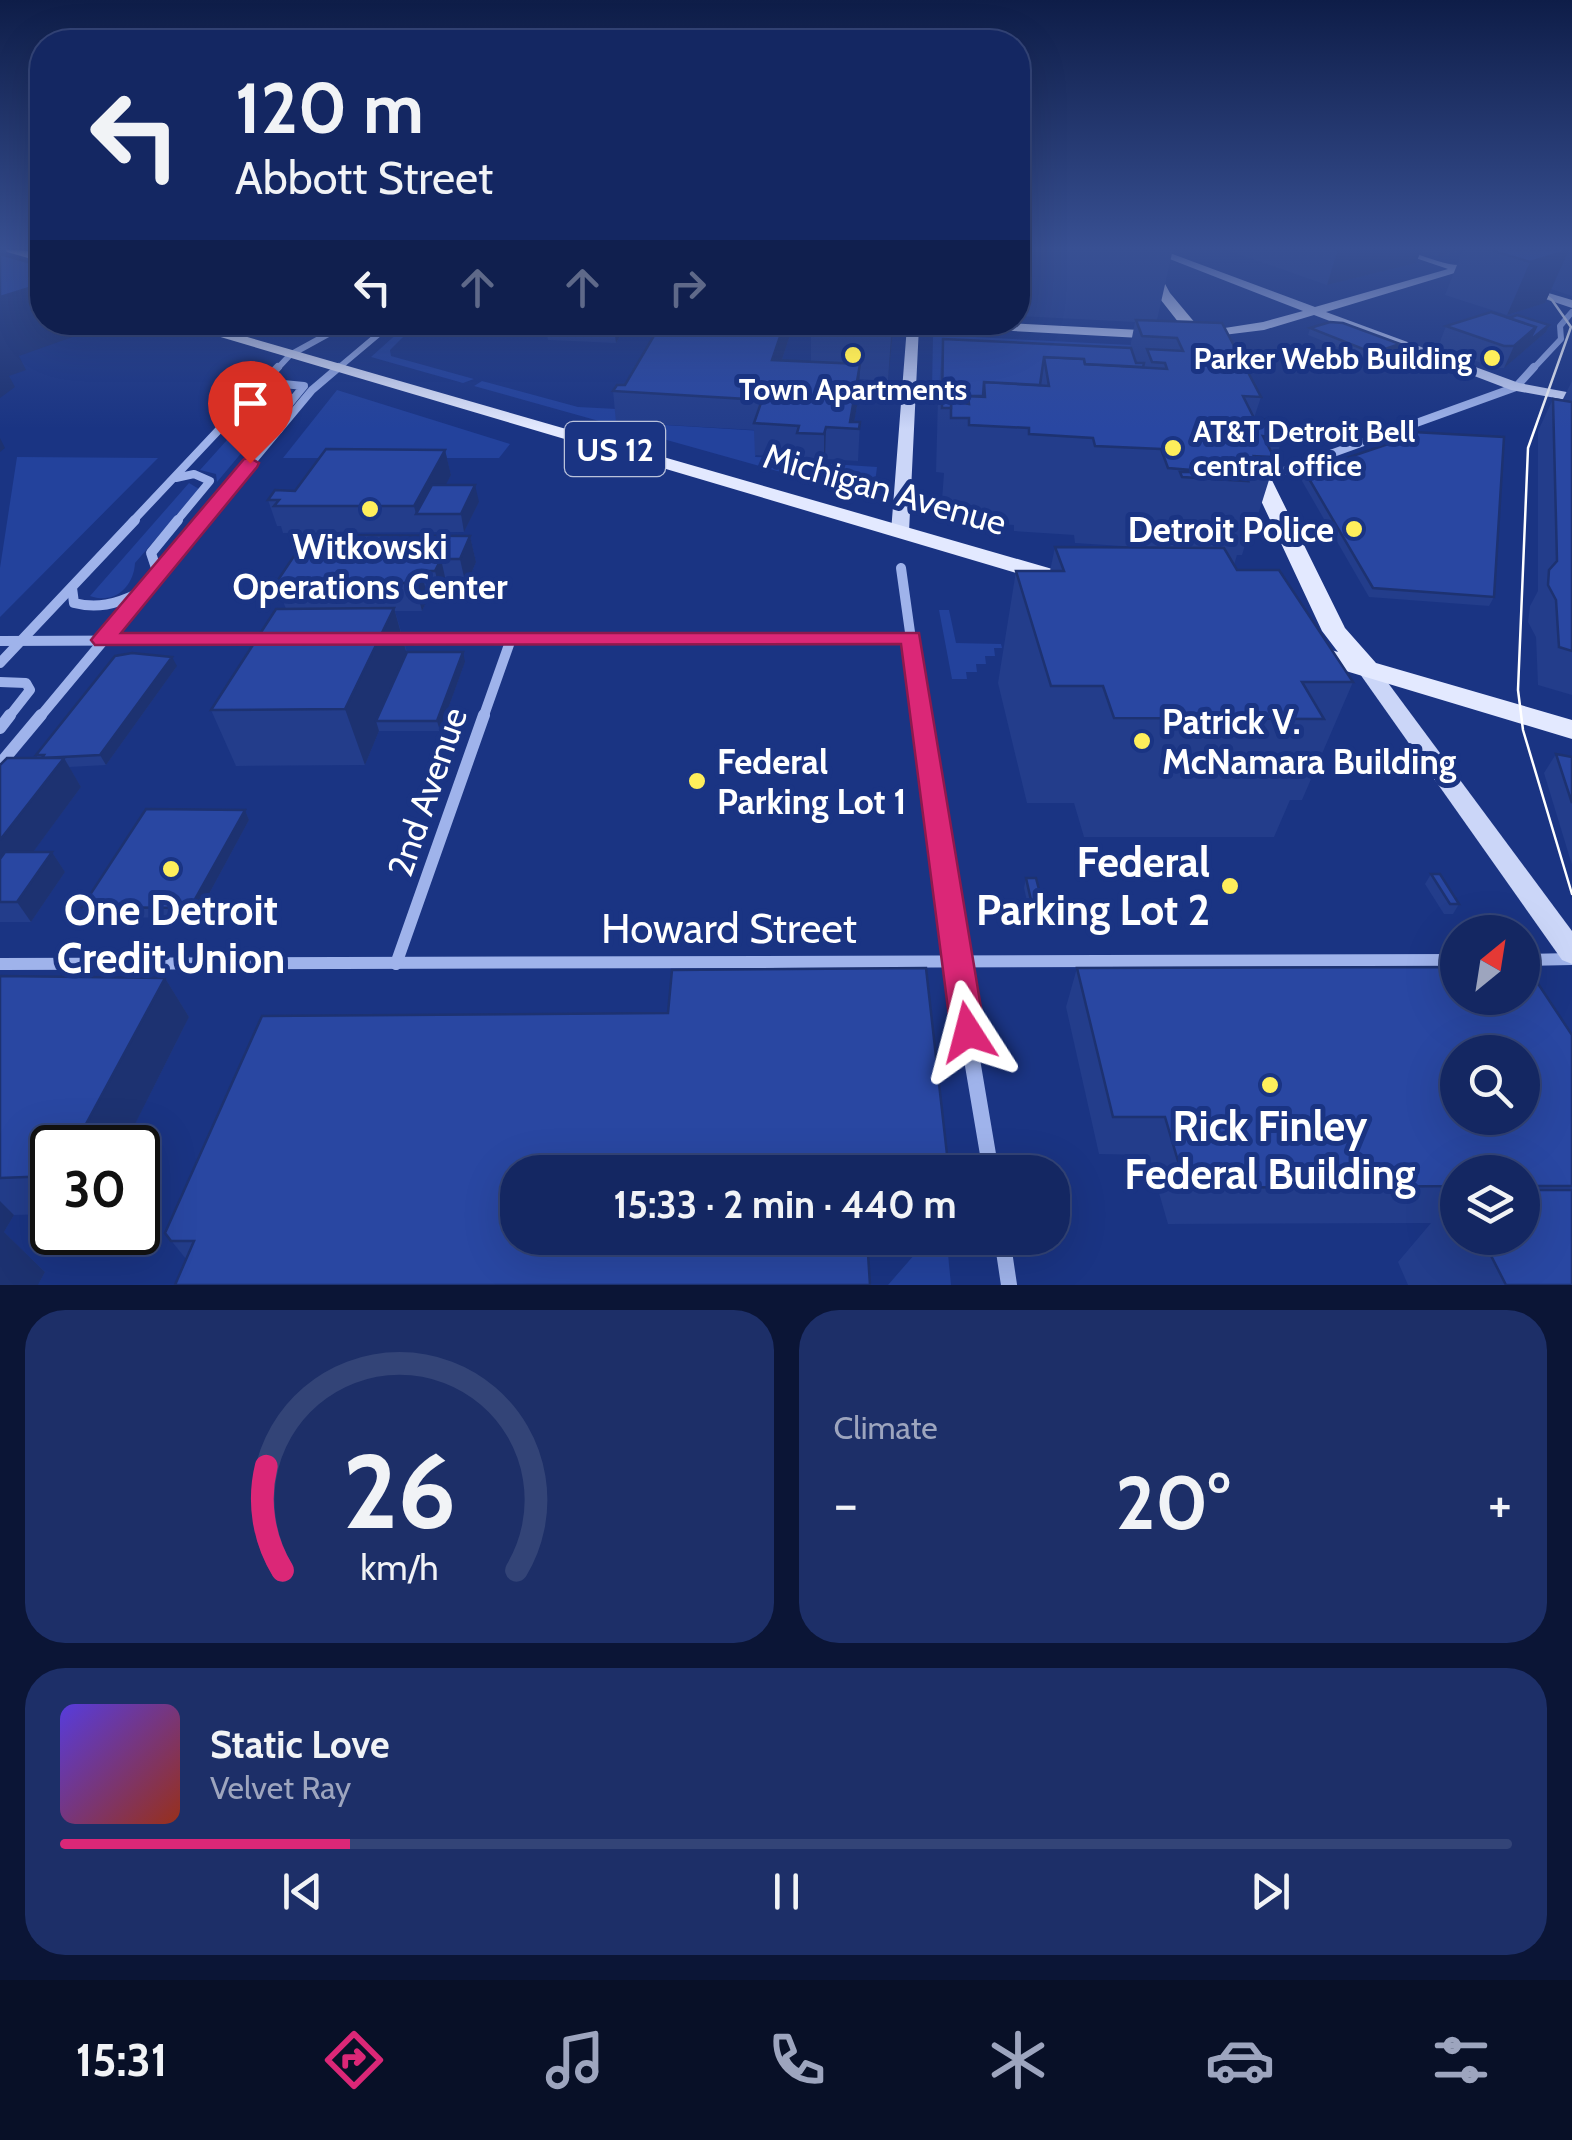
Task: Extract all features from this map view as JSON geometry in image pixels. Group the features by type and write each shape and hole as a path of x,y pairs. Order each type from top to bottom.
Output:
{"main road":[{"path":"1176,309 1198,336 1212,374"},
{"name":"Michigan Avenue","path":"221,335 1083,586"},
{"path":"1243,440 1334,630 1367,669"},
{"path":"1273,640 1572,730"}],"street":[{"path":"1309,309 1516,386 1572,397"},
{"path":"1030,328 1198,336 1244,330 1316,309"},
{"path":"1260,479 1516,386 1561,339 1560,326 1572,312"},
{"path":"0,663 290,355 326,335"},
{"path":"0,764 279,429 319,384 378,335"},
{"path":"900,532 912,335"},
{"path":"252,396 275,385 304,386 271,426 279,429"},
{"path":"158,574 151,553 210,481 194,474 172,480"},
{"path":"901,568 956,962 988,1155"},
{"path":"72,586 74,604 95,607 118,603 146,588"},
{"path":"383,639 912,638"},
{"name":"2nd Avenue","path":"396,964 511,639"},
{"path":"0,641 274,640"},
{"path":"1367,669 1572,956"},
{"path":"0,682 18,680 30,690 0,728"},
{"path":"1540,959 1572,956"},
{"name":"Howard Street","path":"0,964 1440,961"},
{"path":"1005,1255 1009,1285"}],"shaded area":[{"path":"396,335 405,335 390,350 391,356 474,379 463,383 371,357"},
{"path":"933,335 1171,347 953,391 932,390"},
{"path":"482,381 578,407 617,409 617,422 762,431 755,457 795,458 788,474 474,386"},
{"path":"272,390 294,390 217,482 216,474 200,470"},
{"path":"337,390 510,444 499,458 283,458"},
{"path":"17,457 158,458 0,617 0,568"},
{"path":"831,464 877,467 873,498 826,484"},
{"path":"189,483 199,489 135,563 122,592 107,598 90,596"},
{"path":"939,610 949,610 956,643 1001,644 1002,648 994,648 995,656 985,656 986,664 976,664 977,672 966,672 967,679 952,679"},
{"path":"914,1255 948,1255 951,1285 888,1285"}],"building":[{"path":"1491,312 1536,327 1514,346 1504,346 1446,326"},
{"path":"1517,315 1549,325 1529,341 1536,327 1509,318"},
{"path":"1136,320 1222,323 1261,397 1243,396 1255,420 1271,419 1282,439 1263,436 1274,457 1254,456 1263,474 1234,472 1245,475 1248,481 1182,477 1180,472 1191,470 1168,468 1161,449 1095,446 1093,438 1029,434 1029,428 969,425 969,418 951,418 951,401 969,404 968,396 985,397 984,382 1049,386 1044,357 1167,369 1165,363 1152,362 1147,349 1183,351 1177,338 1142,336"},
{"path":"1330,322 1400,344 1373,353 1310,328"},
{"path":"654,335 781,335 772,360 860,364 850,422 860,422 859,429 826,427 824,434 797,433 799,426 754,423 762,400 613,391 617,385 625,385"},
{"path":"943,339 1131,348 1136,363 1144,363 1143,367 1085,364 1084,359 1044,357 1040,385 984,382 983,396 968,396 968,403 951,401 951,408 942,408"},
{"path":"1553,399 1572,402 1572,651 1559,647 1556,600 1548,585 1549,570 1557,561"},
{"path":"1413,432 1504,437 1494,597 1373,588 1305,472 1412,436"},
{"path":"326,449 445,450 414,506 274,506 279,500 268,500 275,490 295,491"},
{"path":"432,485 475,485 461,514 416,514"},
{"path":"308,535 470,536 460,559 441,559 435,571 421,571 415,583 276,583"},
{"path":"1055,547 1224,548 1237,570 1279,570 1353,682 1302,682 1324,719 1114,718 1103,686 1051,686 1016,571 1064,571"},
{"path":"394,608 345,709 211,710 276,609"},
{"path":"407,652 463,652 437,721 376,721"},
{"path":"132,653 172,657 100,755 36,755 115,656"},
{"path":"1556,754 1572,757 1572,803"},
{"path":"7,758 64,758 0,840 0,765"},
{"name":"One Detroit Credit Union","path":"146,809 245,810 190,908 82,907"},
{"path":"5,852 52,852 17,902 0,902 0,859"},
{"path":"1431,874 1440,874 1459,904 1450,904"},
{"path":"1026,878 1036,878 1044,909 1033,909"},
{"name":"Rick Finley Federal Building","path":"1440,967 1440,1015 1540,1015 1540,987 1572,1035 1572,1186 1540,1186 1540,1155 1440,1155 1440,1186 1186,1188 1165,1117 1113,1117 1077,968"},
{"path":"926,968 947,1155 500,1155 500,1255 868,1255 870,1285 175,1285 194,1241 171,1241 165,1233 262,1016 668,1013 672,970"},
{"path":"0,976 165,978 85,1125 30,1125 30,1177 0,1178"},
{"path":"1540,1190 1572,1190 1572,1285 1506,1285 1491,1255 1540,1255"}],"tram line":[{"path":"1558,309 1571,327 1528,448 1518,690 1523,730 1572,894"}],"place":[{"name":"Town Apartments","path":"853,355"},
{"name":"Parker Webb Building","path":"1492,358"},
{"name":"AT&T Detroit Bell central office","path":"1173,448"},
{"name":"Witkowski Operations Center","path":"370,509"},
{"name":"Detroit Police","path":"1354,529"},
{"name":"Patrick V. McNamara Building","path":"1142,741"},
{"name":"Federal Parking Lot 1","path":"697,781"},
{"name":"One Detroit Credit Union","path":"171,869"},
{"name":"Federal Parking Lot 2","path":"1230,886"},
{"name":"Rick Finley Federal Building","path":"1270,1085"}],"route":[{"path":"250,463 103,640 912,638 968,1032"}]}
